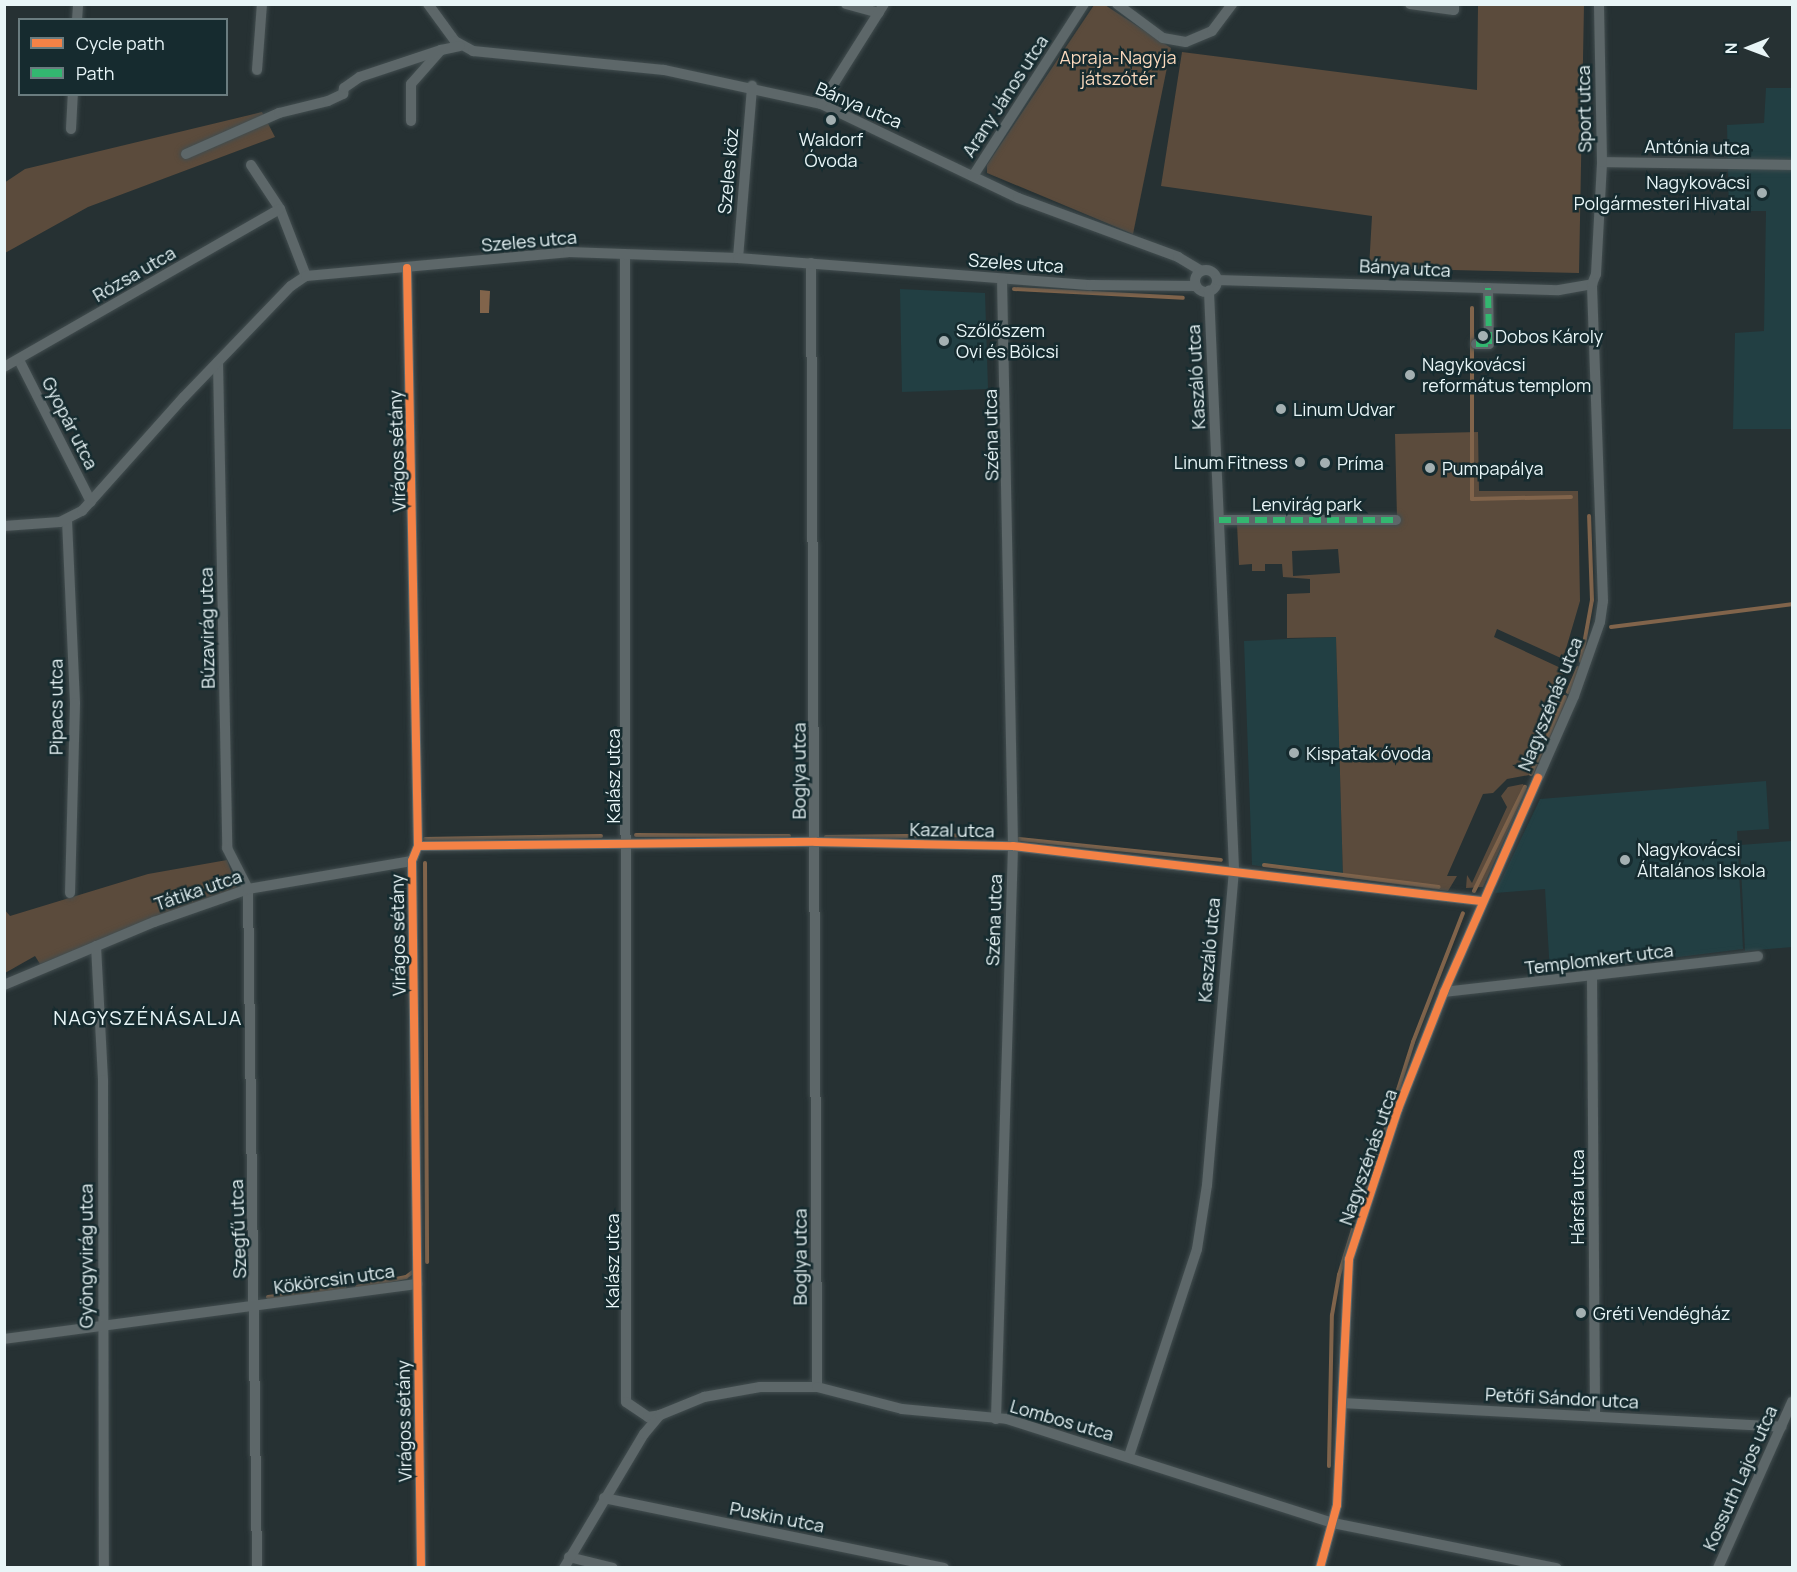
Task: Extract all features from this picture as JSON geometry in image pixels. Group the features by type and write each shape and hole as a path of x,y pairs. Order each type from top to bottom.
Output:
{"street":[{"path":"257,70 262,4"},
{"path":"186,154 279,113 328,101 343,94 344,88 360,77 460,46 428,4"},
{"path":"821,104 882,9 846,4"},
{"name":"Arany János utca","path":"973,176 1084,4"},
{"path":"1117,4 1163,38 1186,42 1212,31 1232,4"},
{"path":"1410,4 1454,10 1454,4"},
{"name":"Sport utca","path":"1592,284 1596,274 1602,162 1599,4"},
{"name":"Bánya utca","path":"460,46 479,52 664,70 752,87 821,104 1047,210 1178,256 1201,271"},
{"path":"411,121 411,84 441,51"},
{"name":"Szeles köz","path":"738,258 752,87"},
{"path":"71,129 73,96"},
{"name":"Antónia utca","path":"1602,162 1792,165"},
{"path":"4,526 67,520 91,502 218,362 291,286 306,276 280,209 251,165"},
{"name":"Rózsa utca","path":"4,367 280,209"},
{"name":"Szeles utca","path":"306,276 559,252 738,258 1002,279 1173,288 1196,286 1209,291"},
{"name":"Kalász utca","path":"625,255 628,845 626,1402 648,1417 660,1415"},
{"name":"Boglya utca","path":"811,263 816,843 817,1387"},
{"name":"Virágos sétány","path":"407,268 418,846 412,861 421,1568"},
{"path":"1196,286 1195,279 1201,271 1211,271 1217,279 1209,291"},
{"name":"Széna utca","path":"996,1419 1013,846 1002,279"},
{"name":"Bánya utca","path":"1217,279 1569,290 1592,284"},
{"name":"Nagyszénás utca","path":"1320,1568 1333,1523 1349,1259 1398,1110 1444,992 1574,696 1600,622 1603,601 1592,284"},
{"path":"1476,344 1488,344 1488,288"},
{"name":"Kaszáló utca","path":"1128,1456 1197,1249 1207,1185 1234,869 1209,291"},
{"name":"Gyopár utca","path":"19,360 91,502"},
{"name":"Búzavirág utca","path":"218,362 227,848 248,889"},
{"name":"Pipacs utca","path":"67,520 75,703 70,893"},
{"name":"Lenvirág park","path":"1219,520 1396,520"},
{"name":"Kazal utca","path":"418,846 816,843 1013,846 1234,869 1483,901"},
{"name":"Tátika utca","path":"4,985 96,946 248,889 412,861"},
{"name":"Szegfű utca","path":"248,889 256,1307 257,1568"},
{"name":"Gyöngyvirág utca","path":"96,946 103,1080 104,1568"},
{"name":"Templomkert utca","path":"1444,992 1592,977 1758,956"},
{"name":"Hársfa utca","path":"1592,977 1595,1416"},
{"name":"Kökörcsin utca","path":"4,1339 417,1284"},
{"name":"Lombos utca","path":"660,1415 704,1397 748,1389 817,1387 914,1411 996,1419 1128,1456 1333,1523 1557,1568"},
{"name":"Kossuth Lajos utca","path":"1718,1568 1792,1402"},
{"name":"Petőfi Sándor utca","path":"1342,1403 1781,1427"},
{"path":"613,1568 566,1562 604,1498 660,1415"},
{"name":"Puskin utca","path":"604,1498 944,1568"}],"shaded area":[{"path":"1766,88 1792,88 1792,429 1733,429 1735,333 1764,331 1766,211 1729,211 1727,125 1764,123"},
{"name":"Szőlőszem Ovi és Bölcsi","path":"900,289 985,293 988,389 902,392"},
{"path":"480,290 490,291 489,313 480,313"},
{"name":"Kispatak óvoda","path":"1336,637 1343,877 1252,865 1244,641"},
{"name":"Nagykovácsi Általános Iskola","path":"1766,781 1769,829 1737,831 1743,949 1550,973 1545,889 1495,893 1540,799"},
{"path":"1792,841 1792,947 1745,951 1740,845"}],"green space":[{"name":"Apraja-Nagyja játszótér","path":"1094,5 1105,5 1171,48 1133,234 987,173 987,165"},
{"path":"1478,5 1584,5 1579,273 1369,268 1372,216 1161,186 1182,52 1477,90"},
{"path":"262,112 275,137 88,207 5,253 4,183 25,169"},
{"path":"1478,432 1479,491 1578,491 1580,601 1563,659 1497,629 1494,637 1565,670 1547,709 1552,711 1559,694 1568,699 1535,774 1507,779 1493,793 1483,794 1447,876 1457,876 1448,891 1343,877 1336,637 1287,638 1287,594 1310,593 1310,579 1283,577 1282,564 1265,564 1265,571 1252,571 1252,564 1239,565 1237,524 1397,518 1395,434","holes":["1338,549 1340,573 1293,576 1292,551"]},
{"path":"1523,784 1527,790 1483,887 1466,888 1467,875 1472,883 1507,807 1501,796 1508,787"},
{"path":"227,860 237,888 40,964 35,956 5,973 4,909 10,916 148,874"}],"waterway":[{"path":"1014,289 1183,298"},
{"path":"1472,308 1472,499 1571,497"},
{"path":"1581,661 1592,600 1589,516"},
{"path":"1611,627 1792,604"},
{"path":"1568,692 1578,668"},
{"path":"1531,774 1565,697"},
{"path":"1474,891 1525,787"},
{"path":"636,835 789,836"},
{"path":"826,837 985,835"},
{"path":"425,839 601,836"},
{"path":"1019,839 1221,860"},
{"path":"425,863 427,1262"},
{"path":"1264,865 1439,887"},
{"path":"1367,1188 1413,1042 1463,913"},
{"path":"1329,1466 1332,1315 1339,1275 1354,1226"},
{"path":"357,1287 406,1277 413,1272"},
{"path":"268,1297 344,1288"}],"marked path":[{"path":"1476,344 1489,344 1488,288"},
{"path":"1219,520 1396,520"}],"cycle path":[{"path":"407,268 418,846 412,861 421,1568"},
{"path":"1320,1568 1337,1505 1349,1259 1398,1109 1444,992 1538,778"},
{"path":"418,846 816,842 1013,846 1483,901"}],"place":[{"name":"Waldorf Óvoda","path":"831,120"},
{"name":"Nagykovácsi Polgármesteri Hivatal","path":"1762,193"},
{"name":"Dobos Károly","path":"1483,336"},
{"name":"Szőlőszem Ovi és Bölcsi","path":"944,341"},
{"name":"Nagykovácsi református templom","path":"1410,375"},
{"name":"Linum Udvar","path":"1281,409"},
{"name":"Linum Fitness","path":"1300,462"},
{"name":"Príma","path":"1325,463"},
{"name":"Pumpapálya","path":"1430,468"},
{"name":"Kispatak óvoda","path":"1294,753"},
{"name":"Nagykovácsi Általános Iskola","path":"1625,860"},
{"name":"Gréti Vendégház","path":"1581,1313"}],"district":[{"name":"NAGYSZÉNÁSALJA","path":"148,1017"}]}
